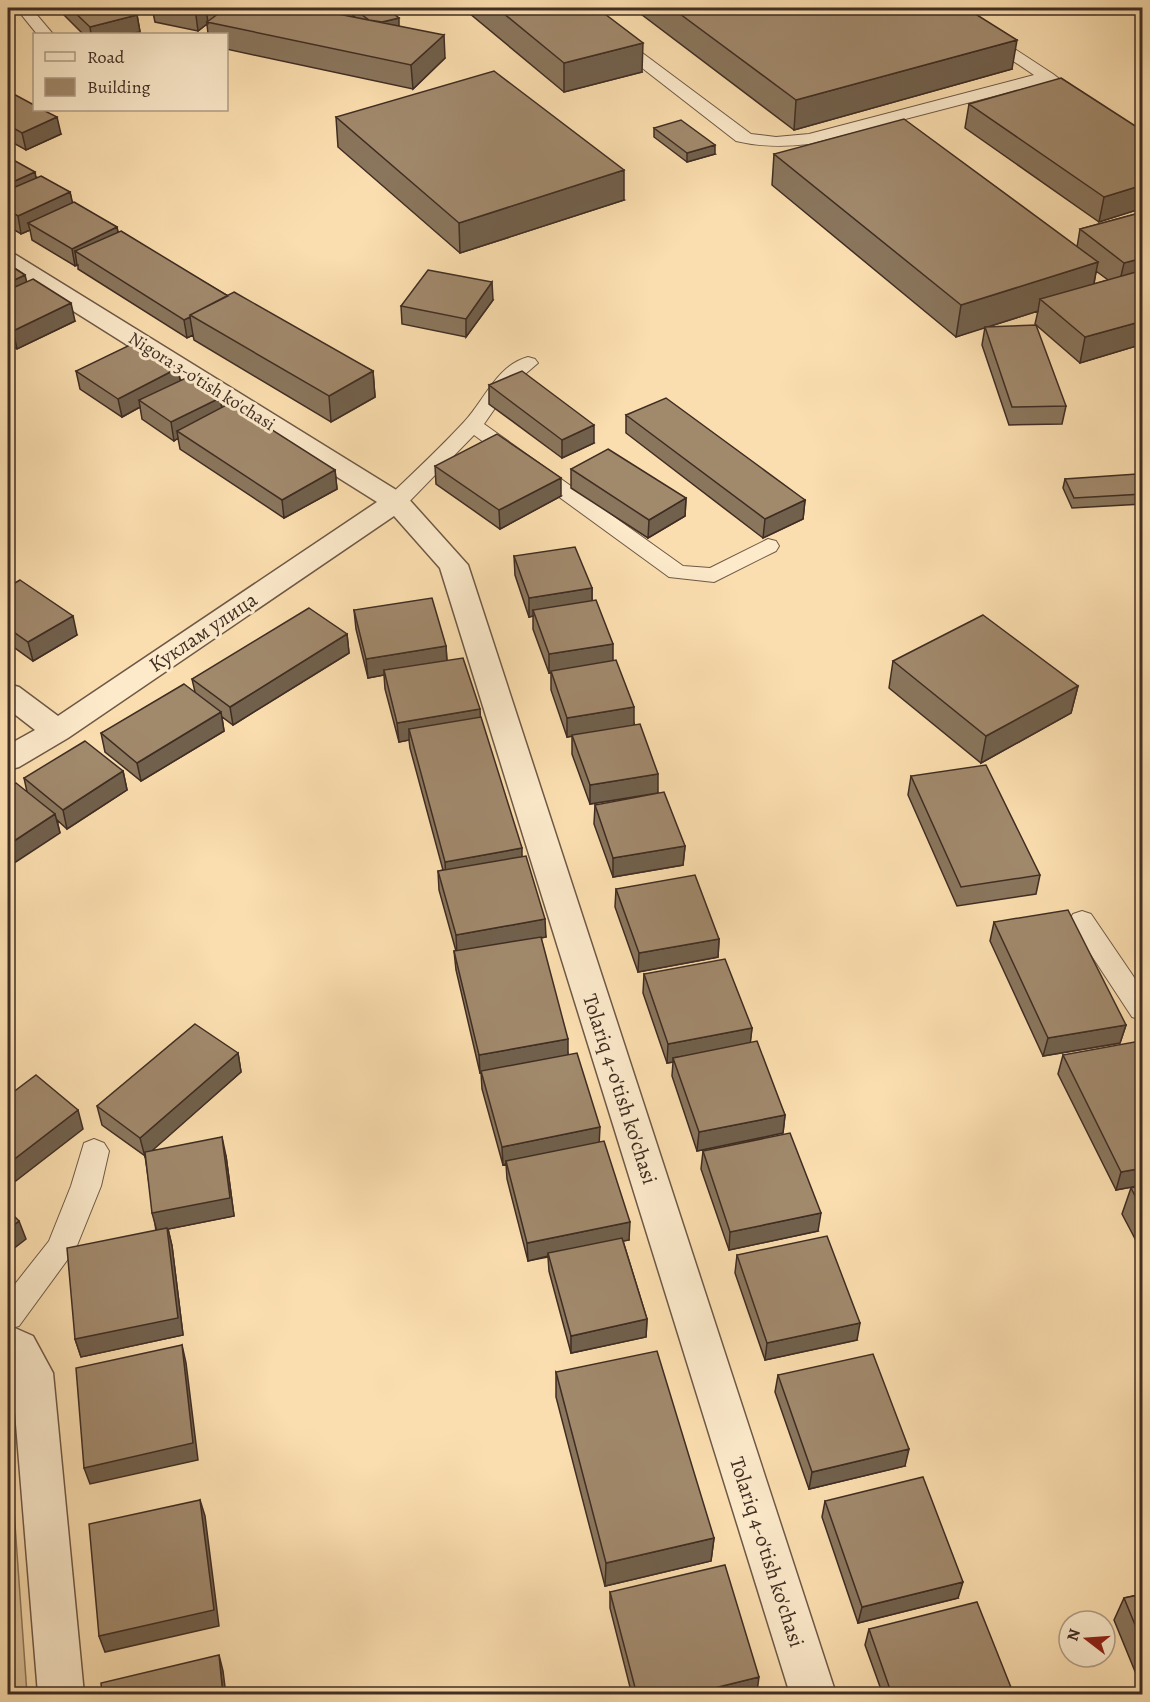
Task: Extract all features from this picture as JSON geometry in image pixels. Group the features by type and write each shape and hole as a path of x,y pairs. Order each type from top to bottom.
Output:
{"street":[{"name":"Nigora 3-o'tish ko'chasi","path":"8,260 396,502"},
{"name":"Куклам улица","path":"8,759 57,731 396,502"},
{"name":"Tolariq 4-o'tish ko'chasi","path":"396,502 454,565 813,1695"},
{"path":"8,694 57,731"},
{"path":"8,1343 20,1349 32,1373 61,1695"}],"lane":[{"path":"23,8 44,33"},
{"path":"573,8 742,137 756,142 772,144 809,139 1047,77"},
{"path":"942,8 1090,107"},
{"path":"396,502 473,425 502,384 528,363"},
{"path":"473,425 677,572 714,575 768,546"},
{"path":"1082,921 1143,1011"},
{"path":"8,1316 61,1248 86,1186 94,1150"}],"shaded area":[{"path":"8,1426 27,1694 8,1694"}],"building":[{"path":"70,8 129,8 137,15 90,27"},
{"path":"226,8 308,8 444,35 411,65 207,22"},
{"path":"353,8 386,8 399,18 382,22 369,20"},
{"path":"497,8 597,8 643,43 564,63"},
{"path":"672,8 966,8 1017,40 796,100"},
{"path":"494,71 624,170 459,223 336,117"},
{"path":"1061,78 1143,131 1143,185 1104,197 969,104"},
{"path":"8,91 33,104 33,111 45,111 57,117 22,133 8,125"},
{"path":"904,119 1098,262 961,305 774,154"},
{"path":"681,120 715,145 687,153 654,128"},
{"path":"8,157 35,172 8,184"},
{"path":"41,176 70,192 18,216 8,210 8,190"},
{"path":"74,202 117,227 72,249 28,223"},
{"path":"1143,212 1143,258 1124,263 1080,229"},
{"path":"121,231 228,296 184,320 75,251"},
{"path":"8,264 25,275 8,283"},
{"path":"428,270 492,282 466,319 401,306"},
{"path":"1143,270 1143,321 1085,337 1040,299"},
{"path":"33,279 71,303 13,331 8,328 8,290"},
{"path":"234,292 373,371 329,396 190,315"},
{"path":"1036,325 1066,406 1012,407 985,327"},
{"path":"136,342 178,368 118,399 76,371"},
{"path":"522,371 594,425 562,440 489,385"},
{"path":"188,377 220,398 171,422 139,400"},
{"path":"666,398 805,500 765,519 626,415"},
{"path":"230,403 335,470 282,500 177,431"},
{"path":"497,434 561,478 499,510 435,466"},
{"path":"608,449 686,498 649,520 571,469"},
{"path":"1137,474 1143,485 1143,494 1074,498 1065,479"},
{"path":"575,547 592,588 529,598 514,556"},
{"path":"20,580 73,616 28,642 8,628 8,587"},
{"path":"432,598 446,646 366,659 354,610"},
{"path":"596,600 613,644 549,654 533,610"},
{"path":"309,608 347,634 230,707 192,679"},
{"path":"983,615 1078,686 986,736 893,661"},
{"path":"463,658 480,709 397,723 384,670"},
{"path":"616,660 634,707 567,718 551,671"},
{"path":"184,684 221,712 137,763 101,733"},
{"path":"481,717 522,848 445,862 409,729"},
{"path":"640,724 658,774 590,785 572,735"},
{"path":"85,741 123,771 63,810 24,778"},
{"path":"986,765 1040,875 961,887 911,776"},
{"path":"16,783 55,814 8,845 8,789"},
{"path":"664,792 685,846 613,858 595,805"},
{"path":"526,856 545,919 456,935 438,871"},
{"path":"695,875 719,939 639,953 616,889"},
{"path":"1068,910 1126,1025 1048,1038 994,922"},
{"path":"541,937 568,1039 479,1055 454,951"},
{"path":"725,959 752,1028 668,1044 644,974"},
{"path":"195,1024 238,1053 140,1138 97,1106"},
{"path":"757,1041 785,1115 699,1132 673,1058"},
{"path":"1140,1041 1143,1045 1143,1168 1121,1172 1063,1055"},
{"path":"577,1053 600,1127 502,1147 481,1071"},
{"path":"36,1075 78,1110 8,1164 8,1096"},
{"path":"790,1133 821,1213 730,1232 703,1151"},
{"path":"222,1137 230,1198 152,1213 145,1152"},
{"path":"604,1141 630,1222 527,1243 506,1161"},
{"path":"1143,1185 1143,1211 1131,1188"},
{"path":"8,1210 19,1221 8,1230"},
{"path":"167,1228 178,1318 75,1339 67,1248"},
{"path":"827,1236 860,1323 767,1343 737,1255"},
{"path":"622,1238 647,1319 571,1336 548,1253"},
{"path":"182,1345 193,1443 84,1468 76,1368"},
{"path":"657,1351 714,1538 606,1563 556,1372"},
{"path":"873,1354 909,1449 812,1472 778,1375"},
{"path":"923,1477 963,1582 862,1607 825,1501"},
{"path":"200,1500 214,1610 99,1636 89,1524"},
{"path":"725,1565 759,1677 686,1695 637,1695 610,1592"},
{"path":"1143,1594 1143,1644 1124,1598"},
{"path":"977,1602 1014,1695 892,1695 869,1629"},
{"path":"219,1655 223,1695 102,1695 101,1683"}]}
